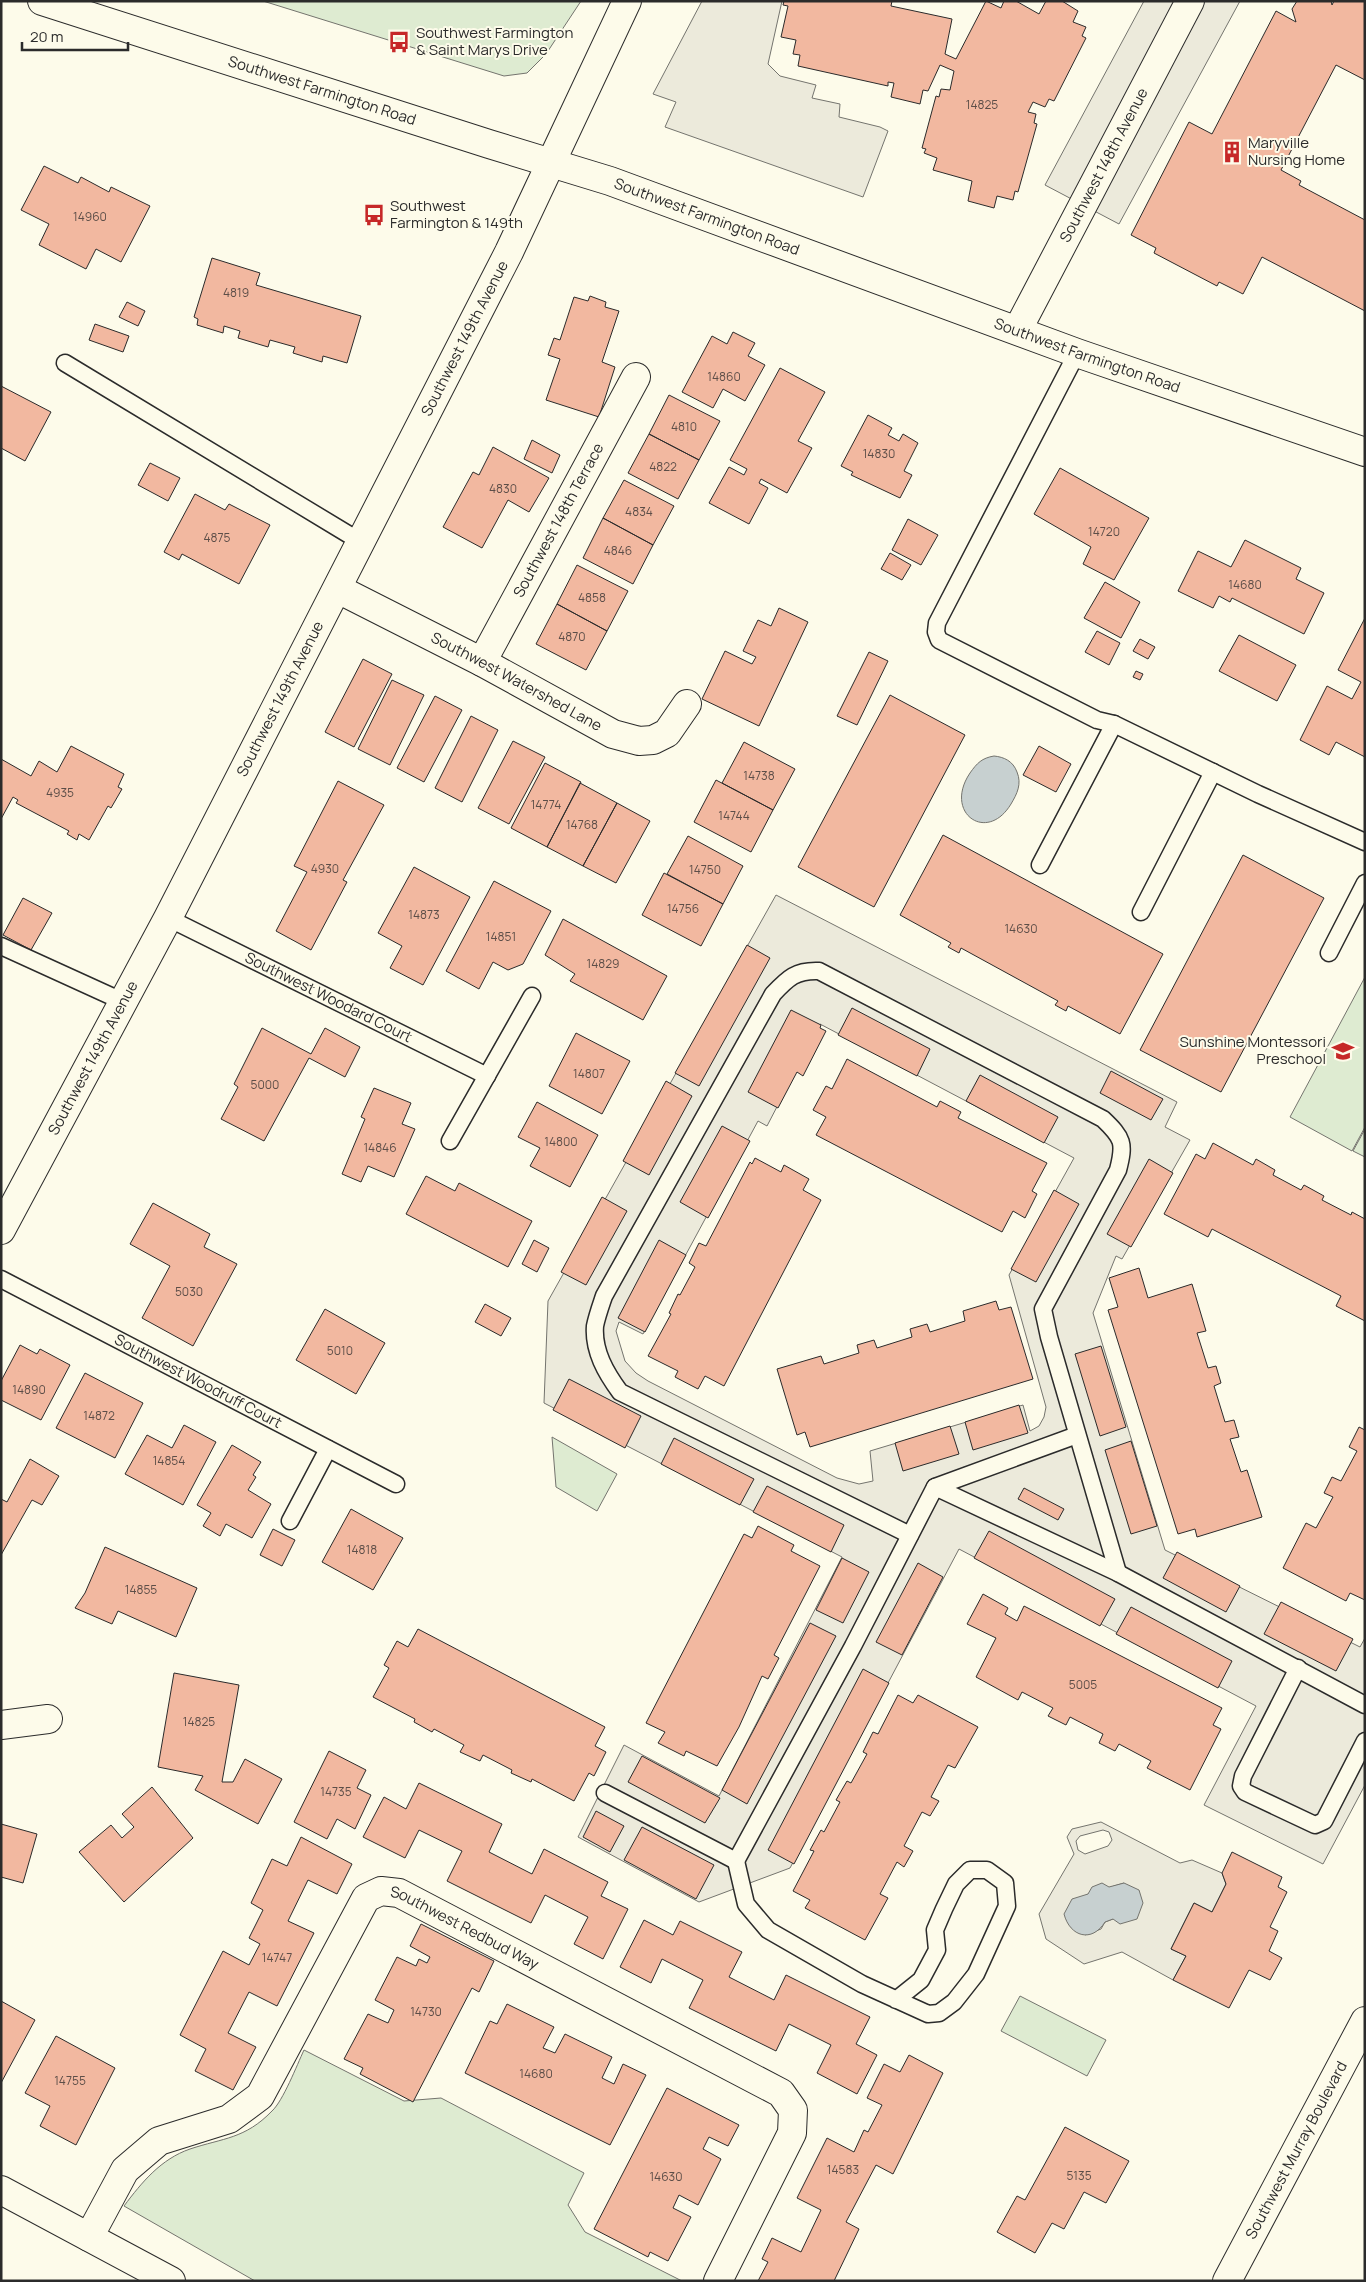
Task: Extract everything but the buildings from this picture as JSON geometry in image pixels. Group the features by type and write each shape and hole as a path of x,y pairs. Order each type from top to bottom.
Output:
{"street":[{"name":"Southwest Farmington Road","path":"42,1 550,163 610,180 1077,353 1365,452"},
{"name":"Southwest 149th Avenue","path":"1,1230 124,1002 338,589 509,252 626,1"},
{"name":"Southwest 148th Avenue","path":"1018,330 1190,1"},
{"name":"Southwest 148th Terrace","path":"482,662 636,378"},
{"name":"Southwest Watershed Lane","path":"338,589 482,662 613,734 639,740 653,740 667,733 686,704"},
{"path":"1,1725 48,1719"},
{"name":"Southwest Redbud Way","path":"88,2238 125,2170 159,2140 229,2119 260,2096 366,1898 382,1891 399,1893 782,2093 794,2110 792,2133 718,2281"},
{"name":"Southwest Murray Boulevard","path":"1227,2281 1365,2021"},
{"path":"1,2190 88,2238 172,2281"}],"lane":[{"path":"1077,353 937,623 936,632 939,640 1097,720 1114,724 1258,794 1365,842"},
{"path":"65,363 361,542"},
{"path":"1040,865 1114,724"},
{"path":"1141,912 1214,772"},
{"path":"1329,953 1365,883"},
{"name":"Southwest Woodard Court","path":"168,918 487,1076"},
{"path":"1,946 124,1002"},
{"path":"910,1535 620,1392 604,1371 598,1352 595,1327 604,1296 773,994 785,982 803,970 819,971 1103,1119 1117,1133 1124,1150 1118,1170 1043,1309 1048,1337 1118,1573"},
{"path":"450,1141 532,996"},
{"name":"Southwest Woodruff Court","path":"1,1279 396,1484"},
{"path":"896,2000 921,1980 928,1967 936,1950 935,1930 956,1884 970,1870 987,1870 1005,1883 1007,1906 976,1974 954,2002 939,2013 928,2014 896,2000 862,1984 768,1930 746,1904 736,1862 853,1646 935,1487 1077,1435"},
{"path":"290,1521 328,1449"},
{"path":"935,1487 997,1514 1118,1573 1365,1704"},
{"path":"1298,1668 1243,1776 1241,1786 1245,1792 1315,1825 1324,1821 1365,1741"},
{"path":"605,1793 736,1862"}],"green space":[{"path":"263,1 581,1 546,54 527,73 504,76"},
{"name":"Sunshine Montessori Preschool","path":"1365,977 1365,1127 1352,1151 1290,1117"},
{"path":"1365,1129 1365,1157 1353,1151"},
{"path":"552,1437 617,1474 597,1511 556,1487"},
{"path":"1020,1996 1106,2040 1087,2076 1001,2031"},
{"path":"304,2050 404,2101 441,2098 584,2173 568,2205 585,2232 682,2281 255,2281 124,2206 145,2180 170,2159 190,2149 223,2140 243,2132 262,2120 281,2099"}],"shaded area":[{"path":"702,1 782,1 768,64 780,76 816,85 812,98 840,104 839,117 880,127 888,131 863,197 665,127 676,102 653,94"},
{"path":"1144,1 1240,1 1119,224 1045,185"},
{"path":"994,756 1011,762 1018,776 1018,789 1011,804 1001,816 991,822 980,822 971,818 965,811 962,800 963,787 970,773 978,764 986,758"},
{"path":"776,895 1177,1102 1165,1127 1190,1140 1122,1259 1116,1256 1093,1313 1165,1550 1360,1647 1365,1638 1365,1785 1323,1864 1204,1805 1256,1706 959,1549 790,1868 699,1902 578,1837 624,1745 719,1796 842,1557 544,1403 548,1301","holes":["820,1024 1074,1158 1009,1275 1046,1407 1044,1417 1039,1426 1030,1431 1023,1405 870,1451 873,1481 859,1484 837,1478 648,1381 636,1373 625,1361 616,1331 619,1322 643,1334 758,1121 767,1126"]},
{"path":"1101,1822 1180,1863 1192,1860 1222,1873 1226,1884 1212,1912 1194,1903 1171,1949 1186,1956 1173,1980 1122,1952 1084,1964 1046,1939 1039,1914 1074,1854 1067,1837 1072,1829","holes":["1103,1830 1109,1832 1112,1840 1108,1846 1085,1854 1078,1850 1076,1841 1080,1836","1124,1883 1113,1919 1105,1922 1101,1929 1085,1935 1088,1894"]},
{"path":"1102,1883 1109,1887 1124,1883 1139,1890 1143,1903 1137,1919 1120,1924 1113,1919 1105,1922 1094,1933 1082,1935 1071,1928 1064,1914 1072,1899 1088,1894 1092,1887"}],"place":[{"name":"Southwest Farmington & Saint Marys Drive","path":"399,42"},
{"name":"Maryville Nursing Home","path":"1232,152"},
{"name":"Southwest Farmington & 149th","path":"374,215"},
{"name":"Sunshine Montessori Preschool","path":"1343,1051"}]}
